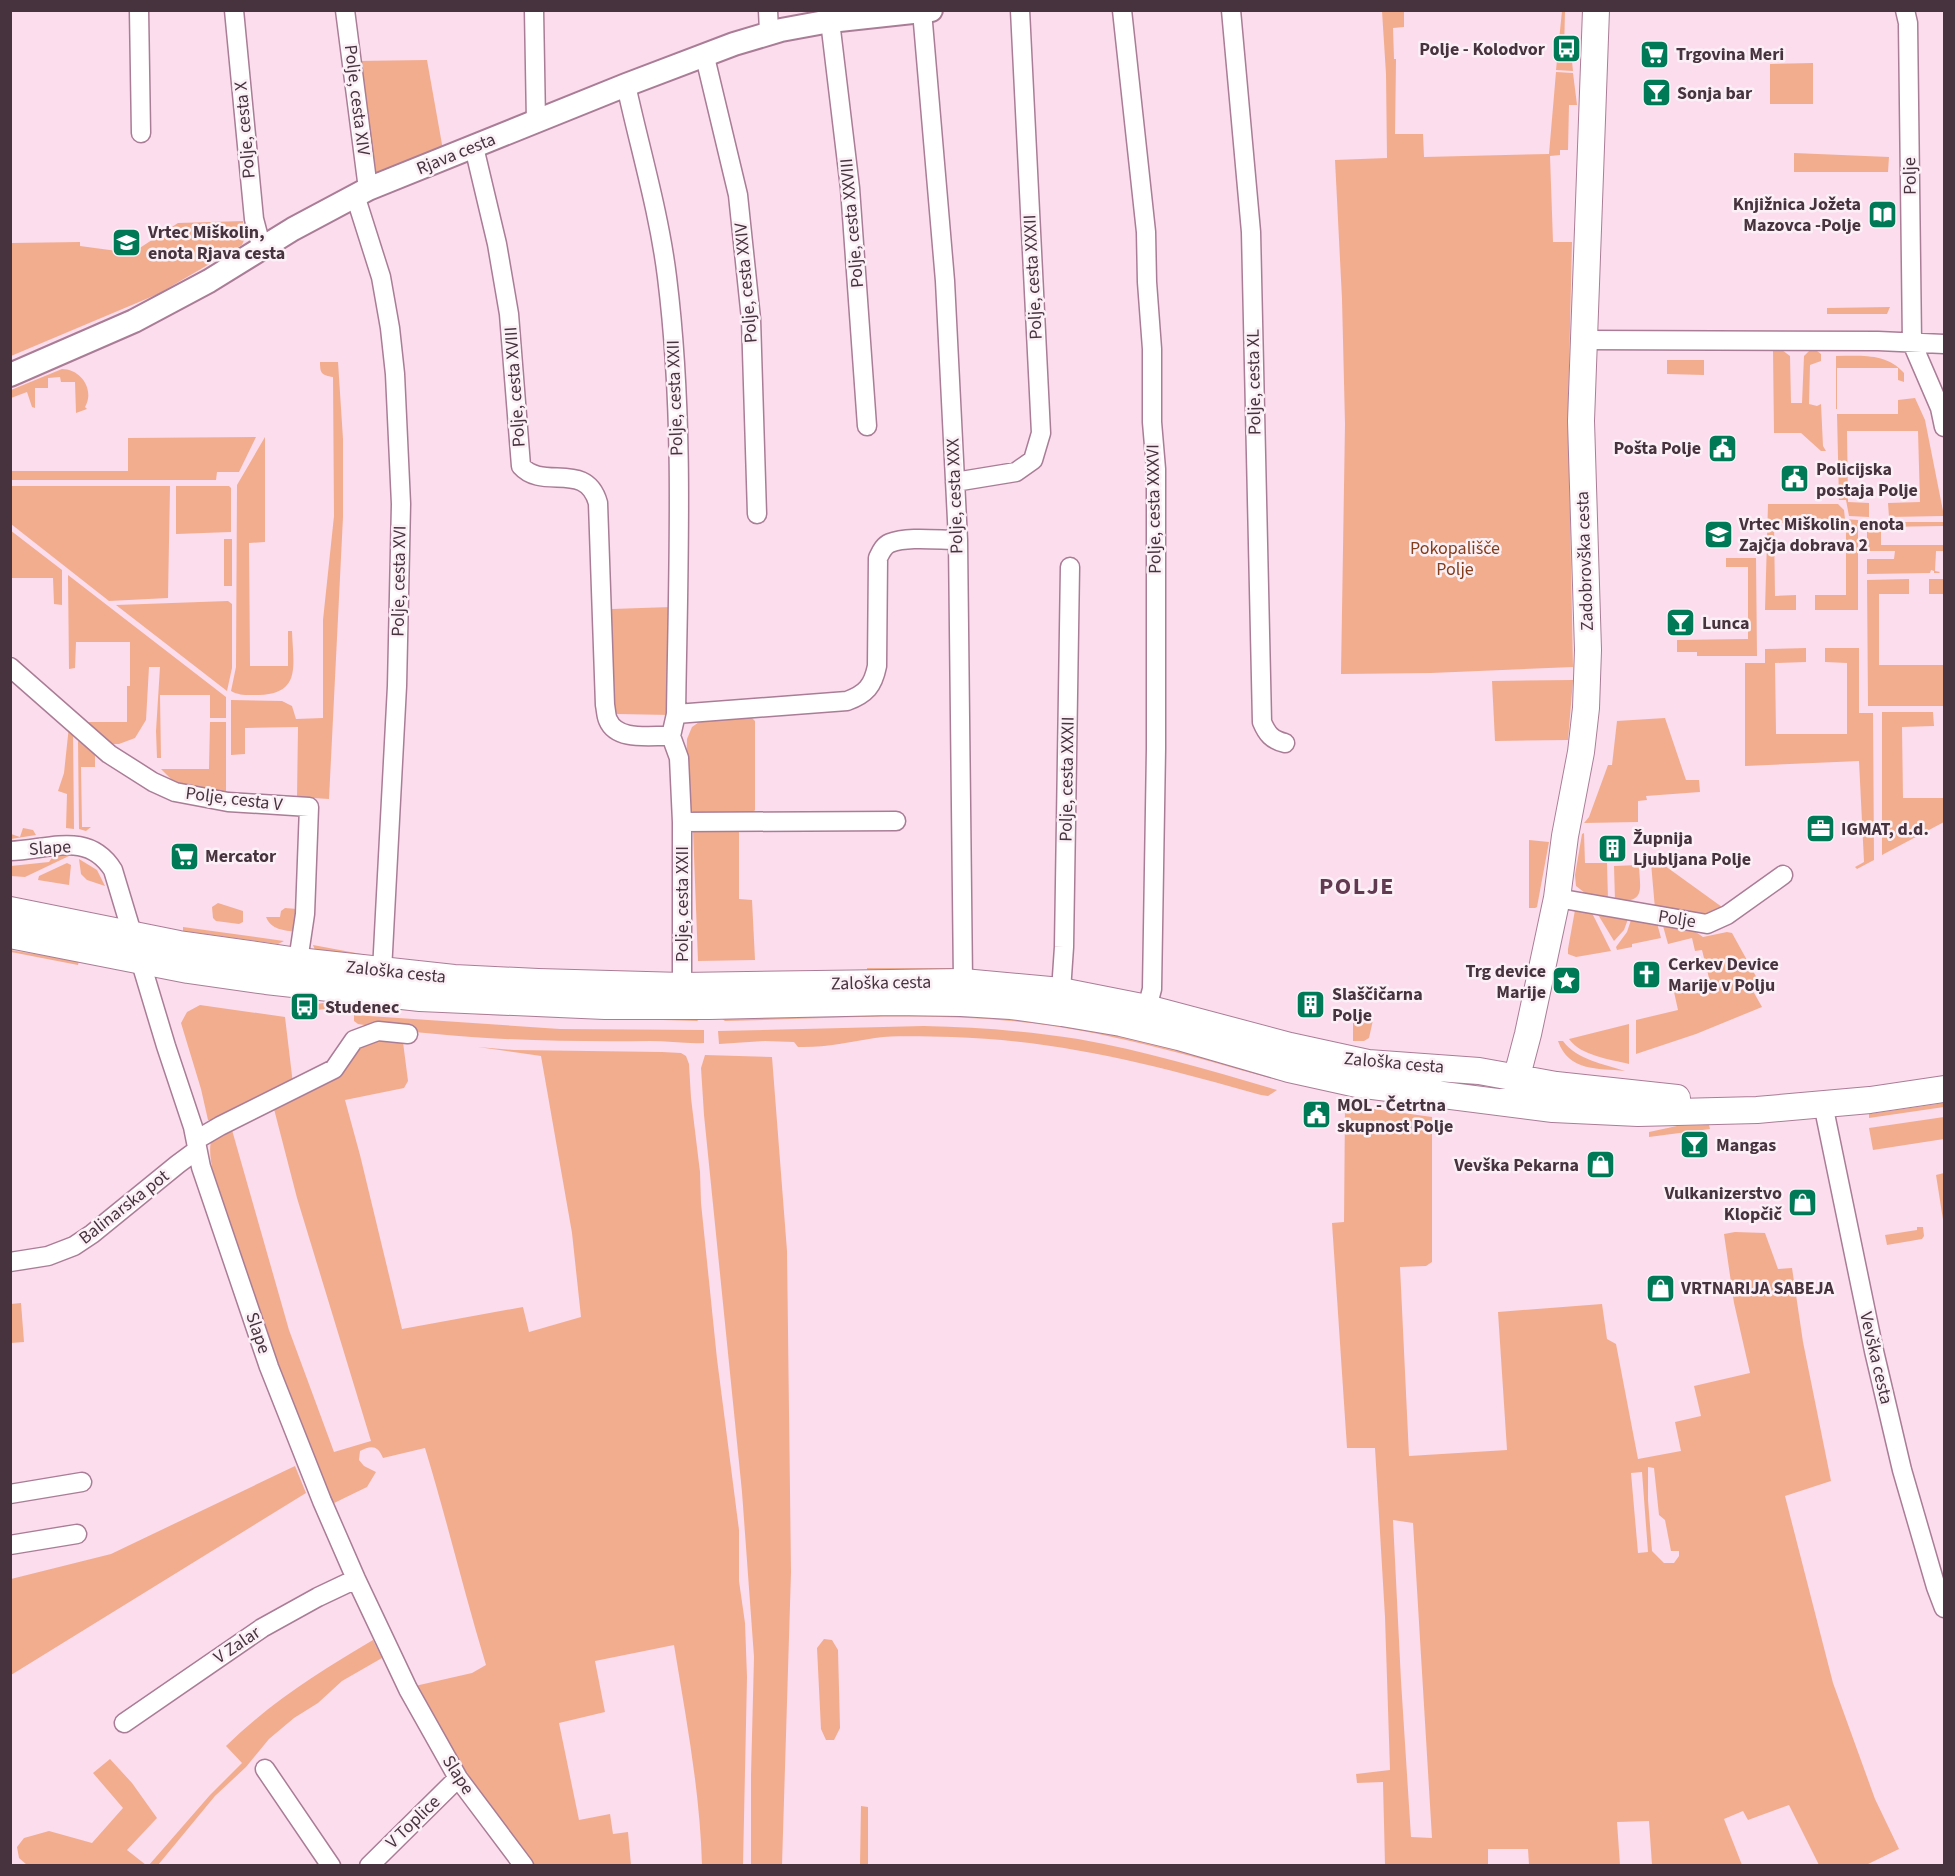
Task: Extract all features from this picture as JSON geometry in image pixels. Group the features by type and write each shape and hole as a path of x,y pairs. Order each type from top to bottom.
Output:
{"main road":[{"name":"Zadobrovška cesta","path":"1511,1103 1557,898 1565,836 1581,752 1588,674 1581,421 1596,10"},
{"name":"Zaloška cesta","path":"10,910 179,944 298,961 454,978 682,986 963,982 1061,991 1147,1008 1344,1059 1368,1063 1479,1071 1571,1087 1687,1099 1745,1111"},
{"name":"Zaloška cesta","path":"10,935 188,970 295,985 420,998 605,1006 892,1002 1011,1006 1121,1023 1179,1037 1289,1069 1357,1084 1553,1109 1605,1112 1745,1111 1944,1089"}],"street":[{"path":"138,10 141,133"},
{"name":"Polje, cesta X","path":"234,10 254,219 264,247"},
{"name":"Polje, cesta XIV","path":"345,10 361,192"},
{"path":"534,10 536,122"},
{"name":"Polje, cesta XXXII","path":"955,482 1016,472 1033,460 1041,433 1020,10"},
{"name":"Polje, cesta XXXVI","path":"1122,10 1146,232 1152,349 1152,423 1157,497 1156,835 1152,989 1147,1008"},
{"name":"Polje, cesta XL","path":"1231,10 1251,232 1262,722 1275,741 1285,743"},
{"name":"Polje","path":"1905,10 1908,23 1912,343 1940,408 1944,427"},
{"name":"Rjava cesta","path":"10,375 77,348 134,321 209,281 361,192 626,85 705,57 768,22 830,21 927,11"},
{"name":"Polje, cesta XXX","path":"927,11 945,281 958,540 963,982"},
{"name":"Polje, cesta XXVIII","path":"830,21 850,188 867,426"},
{"name":"Polje, cesta XXIV","path":"705,57 738,195 751,319 757,514"},
{"name":"Polje, cesta XXII","path":"626,85 661,235 672,332 678,478 676,714 671,736 679,758 682,822 682,986"},
{"name":"Polje, cesta XVIII","path":"474,147 497,244 509,314 521,466 527,473 575,478 590,486 595,492 598,503 605,705 608,720 616,730 624,734 671,736"},
{"name":"Polje, cesta XVI","path":"361,192 381,277 390,328 395,374 401,504 397,686 382,970"},
{"path":"1583,340 1944,344"},
{"path":"676,714 847,701 860,696 867,691 874,680 877,666 878,558 883,548 890,543 907,541 958,540"},
{"name":"Polje, cesta XXXII","path":"1061,991 1064,935 1070,567"},
{"name":"Polje, cesta V","path":"10,667 108,754 153,782 175,792 228,802 309,807 305,914 298,961"},
{"name":"Polje, cesta XXII","path":"682,822 896,821"},
{"name":"Slape","path":"10,851 67,844 99,853 113,870 197,1145 269,1367 322,1501 356,1580 408,1689 458,1778 524,1866"},
{"name":"Polje","path":"1557,898 1707,924 1727,915 1784,874"},
{"name":"Balinarska pot","path":"10,1262 48,1256 74,1246 178,1164 220,1126 334,1069 354,1040 378,1031 408,1034"},
{"name":"Vevška cesta","path":"1823,1104 1869,1330 1899,1460 1944,1608"},
{"path":"10,1494 82,1482"},
{"path":"10,1545 77,1534"},
{"name":"V Zalar","path":"124,1723 262,1628 318,1597 356,1580"},
{"path":"265,1769 331,1866"},
{"name":"V Toplice","path":"369,1866 458,1778"}],"green space":[{"name":"Pokopališče Polje","path":"1382,11 1404,11 1404,27 1393,28 1394,59 1396,59 1395,134 1423,134 1424,157 1549,154 1556,72 1573,73 1577,105 1569,105 1568,150 1560,150 1560,155 1550,156 1553,242 1572,242 1568,411 1573,667 1341,674 1345,424 1335,160 1387,158 1386,74"},
{"path":"1562,11 1565,11 1564,52 1571,52 1573,71 1556,70"},
{"path":"427,60 443,150 373,178 356,61"},
{"path":"1813,63 1813,104 1770,104 1770,64"},
{"path":"1794,153 1889,157 1888,172 1794,172"},
{"path":"243,221 242,245 158,294 11,356 11,243 80,242 80,246 132,253 178,223"},
{"path":"1890,307 1887,314 1827,314 1827,308"},
{"path":"1782,350 1790,356 1791,403 1802,403 1804,356 1810,350 1821,354 1821,361 1810,365 1809,404 1817,406 1821,404 1823,446 1826,451 1821,451 1801,433 1774,433 1773,351"},
{"path":"1836,356 1873,357 1889,362 1897,367 1904,373 1904,382 1898,380 1898,368 1837,368 1836,409"},
{"path":"1667,360 1704,360 1704,375 1667,374"},
{"path":"320,362 338,362 343,439 343,517 329,799 297,797 298,727 245,728 245,754 231,755 231,700 282,701 292,706 296,719 323,718 323,620 334,516 333,377 322,373"},
{"path":"62,369 75,373 84,382 88,394 85,407 87,409 76,413 75,382 61,382 60,377 48,378 48,388 35,388 35,408 32,407 27,392 11,398 11,390"},
{"path":"1915,398 1925,420 1944,516 1889,517 1888,503 1920,502 1918,431 1847,431 1848,502 1869,503 1869,517 1849,516 1846,500 1839,500 1837,414 1898,414 1898,400"},
{"path":"256,437 239,472 217,472 216,480 11,480 11,471 128,471 128,438"},
{"path":"265,437 265,542 249,543 250,666 288,666 288,631 292,631 293,665 289,683 282,689 273,693 244,695 231,691 236,667 237,485"},
{"path":"11,486 170,486 168,598 109,601 11,524"},
{"path":"176,486 229,486 231,488 231,532 176,534"},
{"path":"1768,504 1838,504 1844,510 1845,519 1858,520 1858,610 1815,610 1815,595 1846,595 1846,522 1774,523 1775,596 1796,595 1796,610 1765,610"},
{"path":"1867,522 1944,522 1944,526 1881,527 1881,545 1944,545 1944,551 1936,551 1935,571 1940,572 1934,573 1931,570 1930,573 1867,574 1867,559 1894,559 1895,551 1867,551"},
{"path":"10,530 62,570 62,605 54,604 53,578 11,578"},
{"path":"224,539 232,539 232,586 224,586"},
{"path":"1726,558 1756,558 1757,656 1697,656 1697,652 1677,652 1677,640 1748,639 1748,567 1726,567"},
{"path":"68,575 226,697 226,718 210,718 210,695 160,695 161,758 157,758 156,731 160,667 149,667 146,720 135,738 119,744 110,744 81,722 127,722 130,642 76,642 75,668 69,669"},
{"path":"1909,579 1909,594 1879,594 1879,665 1944,665 1944,706 1868,706 1867,580"},
{"path":"1929,579 1944,579 1944,594 1929,594"},
{"path":"228,601 232,604 232,668 227,691 116,605"},
{"path":"671,607 670,715 617,714 611,704 612,609"},
{"path":"1806,648 1806,662 1775,663 1776,734 1847,734 1847,663 1825,662 1825,648 1859,648 1859,713 1873,713 1874,860 1857,869 1855,867 1864,862 1859,761 1745,766 1745,663 1765,663 1765,649"},
{"path":"1573,680 1568,740 1495,741 1492,681"},
{"path":"1882,712 1933,712 1934,726 1902,727 1903,798 1944,798 1944,822 1882,855"},
{"path":"750,716 755,721 755,810 751,816 696,815 688,802 686,771 687,739 692,727 702,720"},
{"path":"1665,718 1686,780 1699,780 1700,792 1646,796 1647,800 1638,801 1638,822 1584,823 1589,817 1608,765 1612,765 1617,721"},
{"path":"210,722 226,722 226,795 177,785 161,769 209,769"},
{"path":"69,726 73,730 74,829 66,828 67,794 58,791 64,773"},
{"path":"78,740 95,755 95,767 81,767 82,827 91,827 86,831 79,829"},
{"path":"23,828 33,830 36,835 11,839 11,834 20,837"},
{"path":"739,829 739,899 752,900 755,960 698,961 693,830"},
{"path":"1584,833 1585,863 1607,863 1608,900 1584,896 1585,893 1576,886 1575,875"},
{"path":"1529,840 1549,842 1535,908 1529,908"},
{"path":"54,855 69,856 25,877 11,876 11,866 49,862"},
{"path":"79,859 97,870 105,886 87,880 81,874"},
{"path":"67,863 71,865 69,885 38,880 39,876"},
{"path":"1651,863 1661,863 1722,907 1704,915 1655,909"},
{"path":"1639,865 1639,893 1632,899 1615,901 1614,866"},
{"path":"218,903 243,911 243,922 239,924 216,921 213,918 212,907"},
{"path":"285,908 297,909 296,932 271,925 266,917 280,917 281,911"},
{"path":"1575,910 1592,913 1611,951 1576,957 1568,954"},
{"path":"1597,913 1628,919 1624,930 1614,941"},
{"path":"1631,920 1657,923 1661,938 1632,944 1632,947 1617,950 1616,947 1627,932"},
{"path":"1663,926 1693,930 1703,937 1732,933 1758,980 1753,991 1762,1007 1696,1034 1636,1054 1636,1020 1678,1010 1674,992 1710,982 1702,950 1695,951 1692,938 1668,944"},
{"path":"183,927 284,941 278,944 183,931"},
{"path":"313,945 372,956 372,958 364,959 315,950"},
{"path":"10,950 79,961 78,965"},
{"path":"867,968 952,968 946,972 867,973"},
{"path":"335,1001 704,1016 697,1021 488,1015 359,1005 317,1010 317,1004"},
{"path":"200,1005 285,1017 293,1084 219,1120 208,1120 181,1023 187,1012"},
{"path":"959,1012 1083,1025 1271,1072 1277,1080 1146,1044 1079,1030 1011,1021 940,1017 868,1017 725,1021 718,1016"},
{"path":"354,1015 560,1029 704,1030 704,1043 467,1037 358,1024 354,1021"},
{"path":"1370,1015 1373,1020 1369,1038 1364,1041 1353,1041 1353,1020"},
{"path":"1629,1024 1629,1064 1588,1053 1574,1045 1569,1039"},
{"path":"924,1026 1001,1030 1078,1039 1154,1055 1277,1090 1268,1096 1261,1095 1108,1056 1031,1043 992,1039 904,1036 808,1047 798,1047 794,1042 765,1041 719,1044 718,1031"},
{"path":"379,1039 403,1042 408,1081 404,1088 345,1100 402,1329 523,1307 529,1332 581,1317 572,1233 541,1056 478,1047 514,1050 662,1052 681,1053 686,1056 689,1064 717,1359 739,1530 739,1581 745,1623 747,1677 743,1865 702,1865 701,1837 688,1727 674,1645 595,1661 605,1712 559,1723 579,1820 610,1814 613,1834 628,1832 631,1865 534,1865 456,1762 415,1686 472,1673 486,1665 425,1448 383,1458 374,1447 360,1451 359,1460 364,1466 376,1472 367,1487 330,1505 254,1299 216,1183 210,1147 212,1137 337,1073 361,1047","holes":["274,1109 297,1198 371,1441 334,1452 289,1330 232,1130"]},
{"path":"1558,1041 1563,1041 1583,1057 1625,1071 1594,1068 1577,1063 1569,1058"},
{"path":"705,1055 772,1057 787,1251 791,1572 782,1865 751,1865 754,1657 742,1492 704,1115 701,1068"},
{"path":"1944,1103 1944,1107 1869,1118 1869,1114"},
{"path":"1345,1105 1432,1117 1432,1262 1426,1266 1400,1267 1409,1456 1507,1450 1498,1312 1602,1304 1607,1339 1616,1344 1638,1459 1681,1451 1675,1422 1701,1416 1694,1386 1750,1373 1734,1303 1724,1234 1765,1233 1778,1269 1792,1268 1803,1342 1831,1481 1785,1496 1833,1683 1875,1799 1899,1849 1866,1865 1819,1865 1789,1805 1748,1820 1743,1811 1724,1819 1742,1865 1652,1865 1649,1821 1617,1822 1620,1865 1529,1865 1528,1849 1488,1849 1488,1865 1385,1865 1383,1782 1357,1783 1356,1774 1390,1770 1385,1617 1375,1448 1347,1448 1332,1223 1344,1222","holes":["1648,1467 1654,1468 1659,1515 1665,1520 1671,1551 1679,1551 1679,1556 1674,1563 1664,1563 1652,1551","1642,1472 1648,1552 1638,1553 1631,1473","1393,1520 1413,1523 1432,1838 1411,1837"]},
{"path":"1944,1117 1944,1139 1873,1150 1869,1128"},
{"path":"1709,1125 1710,1129 1649,1137 1649,1132 1677,1126"},
{"path":"1944,1173 1944,1226 1936,1175"},
{"path":"1917,1227 1923,1227 1922,1239 1887,1245 1885,1235 1917,1230"},
{"path":"21,1303 24,1342 11,1343 11,1304"},
{"path":"295,1466 306,1493 11,1675 11,1579 111,1554"},
{"path":"824,1639 832,1640 838,1650 840,1728 834,1740 826,1740 821,1729 817,1648"},
{"path":"373,1640 382,1658 342,1681 318,1703 294,1718 269,1739 246,1767 215,1796 158,1865 149,1865 210,1795 242,1763 226,1746 260,1715 296,1688"},
{"path":"110,1759 132,1783 157,1818 127,1850 146,1865 27,1865 19,1858 17,1847 24,1838 49,1831 92,1843 123,1808 93,1773"},
{"path":"861,1806 868,1807 868,1865 860,1865"}],"place":[{"name":"Polje - Kolodvor","path":"1566,49"},
{"name":"Trgovina Meri","path":"1655,54"},
{"name":"Sonja bar","path":"1656,93"},
{"name":"Knjižnica Jožeta Mazovca -Polje","path":"1882,214"},
{"name":"Vrtec Miškolin, enota Rjava cesta","path":"127,242"},
{"name":"Pošta Polje","path":"1722,448"},
{"name":"Policijska postaja Polje","path":"1795,479"},
{"name":"Vrtec Miškolin, enota Zajčja dobrava 2","path":"1718,534"},
{"name":"Lunca","path":"1681,623"},
{"name":"IGMAT, d.d.","path":"1820,829"},
{"name":"Župnija Ljubljana Polje","path":"1612,848"},
{"name":"Mercator","path":"184,856"},
{"name":"Cerkev Device Marije v Polju","path":"1647,974"},
{"name":"Trg device Marije","path":"1567,981"},
{"name":"Slaščičarna Polje","path":"1311,1004"},
{"name":"Studenec","path":"304,1007"},
{"name":"MOL - Četrtna skupnost Polje","path":"1316,1115"},
{"name":"Mangas","path":"1695,1145"},
{"name":"Vevška Pekarna","path":"1600,1165"},
{"name":"Vulkanizerstvo Klopčič","path":"1803,1203"},
{"name":"VRTNARIJA SABEJA","path":"1660,1288"}],"district":[{"name":"POLJE","path":"1357,886"}]}
